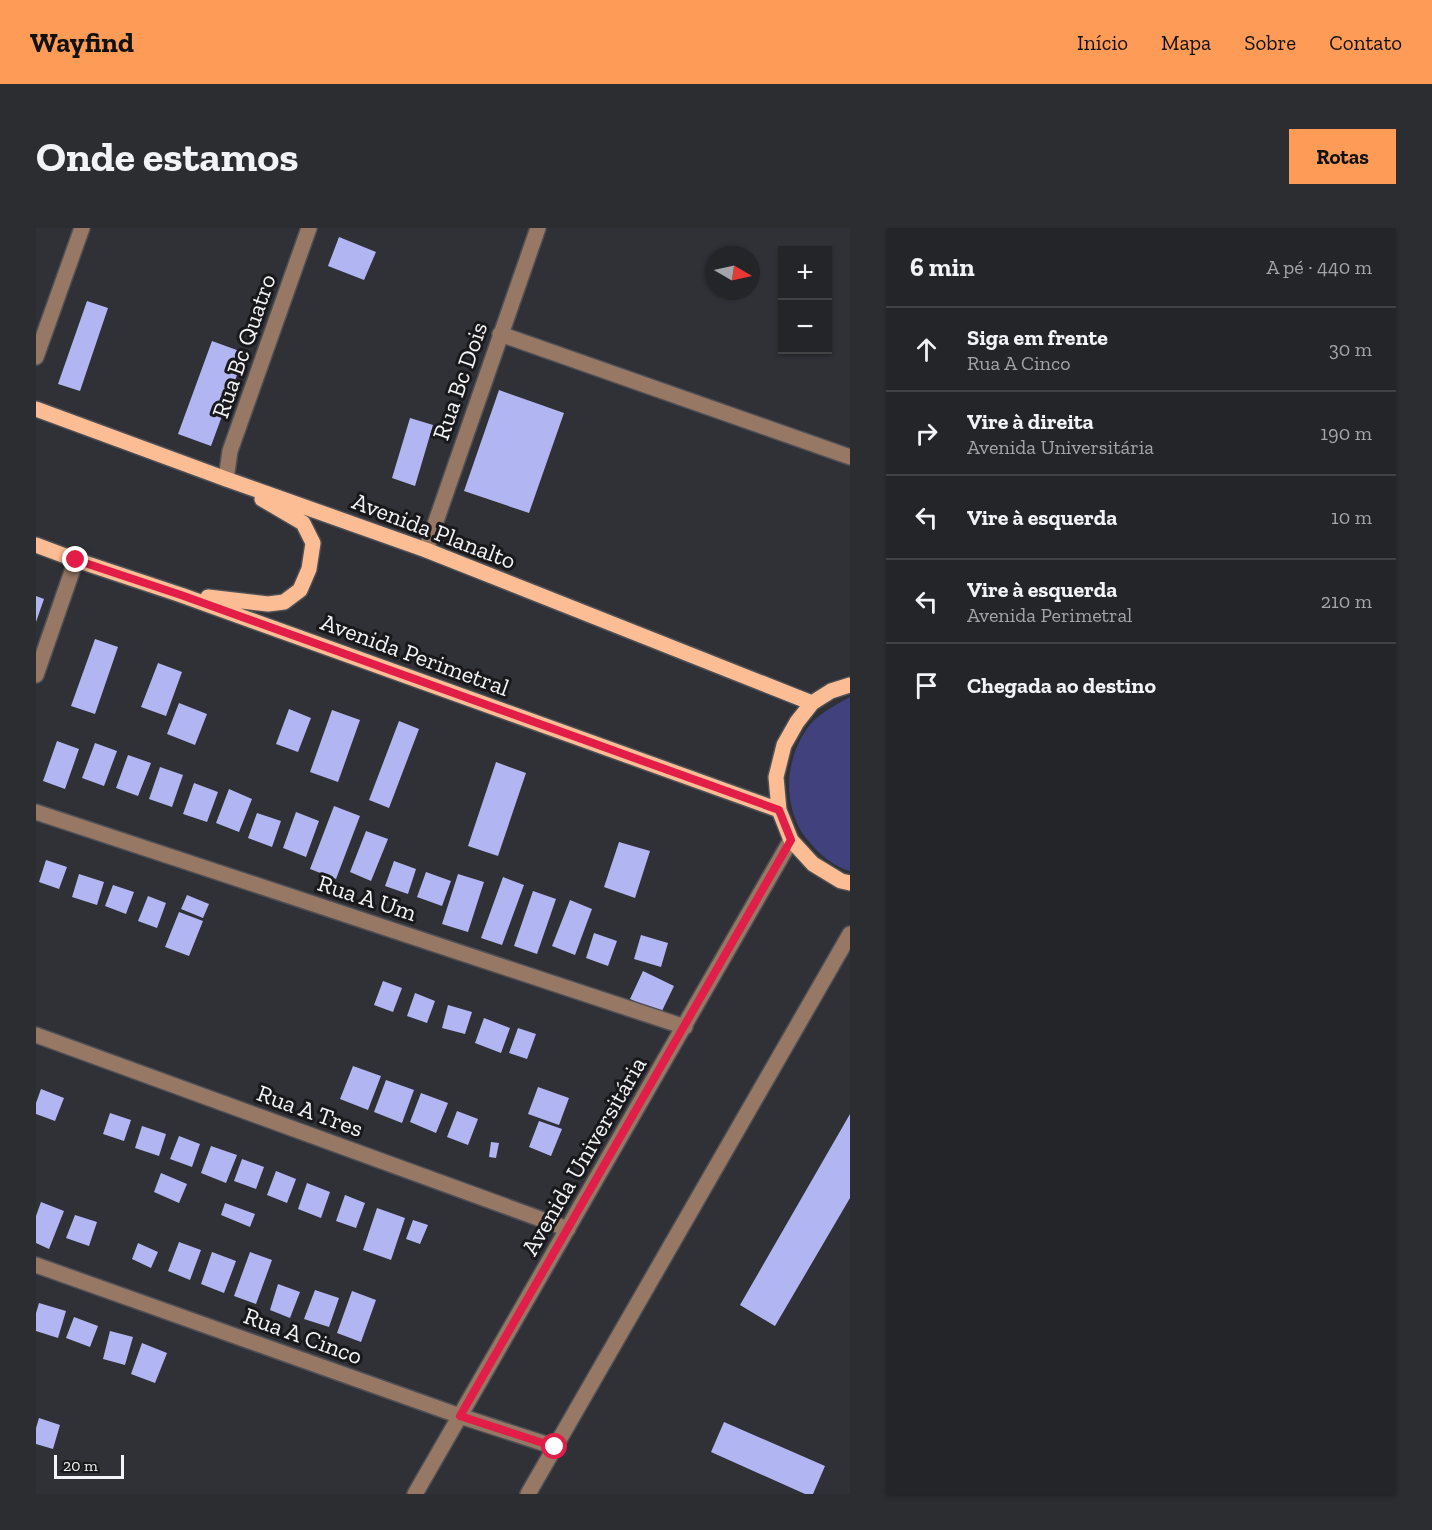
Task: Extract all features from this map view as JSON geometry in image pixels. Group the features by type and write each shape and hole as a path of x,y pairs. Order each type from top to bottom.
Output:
{"main road":[{"name":"Avenida Planalto","path":"36,409 426,549 812,704"},
{"path":"181,595 268,604 284,602 300,590 309,569 313,543 303,523 226,479"},
{"name":"Avenida Perimetral","path":"36,544 779,810"},
{"path":"850,685 831,691 812,704 797,722 784,745 776,777 779,810 791,840 813,864 850,884"}],"street":[{"path":"36,357 82,228"},
{"name":"Rua Bc Quatro","path":"226,479 230,451 309,228"},
{"name":"Rua Bc Dois","path":"426,549 538,228"},
{"path":"500,333 850,457"},
{"path":"36,675 76,560"},
{"name":"Rua A Um","path":"36,812 685,1027"},
{"name":"Avenida Universitária","path":"415,1494 791,840"},
{"path":"528,1494 850,934"},
{"name":"Rua A Tres","path":"36,1035 568,1229"},
{"name":"Rua A Cinco","path":"36,1265 460,1416 555,1447"}],"shaded area":[{"path":"850,697 850,871 825,857 802,833 791,806 789,780 794,754 810,724"}],"building":[{"path":"339,237 376,252 364,280 328,266"},
{"path":"87,301 108,308 80,391 58,384"},
{"path":"212,341 245,353 211,446 178,434"},
{"path":"499,390 564,413 529,513 464,491"},
{"path":"410,418 433,425 415,486 392,478"},
{"path":"36,596 44,599 36,622"},
{"path":"95,639 118,647 95,714 71,706"},
{"path":"158,663 182,672 166,716 141,707"},
{"path":"179,703 207,714 195,745 167,734"},
{"path":"289,709 311,718 298,752 276,744"},
{"path":"332,710 360,720 338,782 310,772"},
{"path":"399,721 419,729 389,808 369,800"},
{"path":"57,741 79,749 65,789 43,781"},
{"path":"95,743 117,751 104,786 82,778"},
{"path":"128,755 151,763 138,796 116,788"},
{"path":"496,762 526,773 498,856 468,846"},
{"path":"160,767 183,775 172,807 149,799"},
{"path":"194,783 218,792 207,822 183,814"},
{"path":"229,789 252,799 239,832 216,823"},
{"path":"334,806 360,816 336,879 310,869"},
{"path":"296,812 319,821 306,857 283,848"},
{"path":"257,813 281,821 272,847 248,838"},
{"path":"366,831 388,839 371,881 350,872"},
{"path":"619,842 650,851 635,898 604,887"},
{"path":"46,860 67,867 59,889 39,882"},
{"path":"394,861 416,869 408,894 385,886"},
{"path":"426,872 451,881 442,906 417,897"},
{"path":"79,874 104,882 97,905 72,897"},
{"path":"458,874 484,882 468,932 442,924"},
{"path":"503,877 524,885 502,945 481,938"},
{"path":"113,885 134,892 126,914 105,906"},
{"path":"533,891 556,899 537,954 514,946"},
{"path":"187,895 209,904 203,918 181,909"},
{"path":"148,896 166,903 157,928 138,921"},
{"path":"570,900 592,909 575,955 552,946"},
{"path":"179,912 203,921 189,956 165,947"},
{"path":"594,933 617,941 608,966 586,958"},
{"path":"641,935 668,943 661,967 634,959"},
{"path":"643,971 674,986 661,1013 630,999"},
{"path":"383,981 402,988 393,1012 374,1005"},
{"path":"415,993 435,1001 427,1023 407,1016"},
{"path":"448,1005 472,1012 465,1034 442,1028"},
{"path":"484,1018 510,1028 501,1053 475,1043"},
{"path":"518,1028 536,1034 527,1059 509,1053"},
{"path":"353,1066 381,1076 368,1110 340,1099"},
{"path":"386,1080 414,1090 402,1123 374,1112"},
{"path":"538,1087 569,1098 559,1125 528,1114"},
{"path":"41,1089 64,1098 55,1121 36,1114 36,1103"},
{"path":"421,1093 448,1103 436,1133 410,1122"},
{"path":"457,1111 478,1119 468,1145 447,1137"},
{"path":"110,1113 131,1120 124,1141 103,1134"},
{"path":"850,1114 850,1198 775,1326 740,1305"},
{"path":"539,1121 562,1129 551,1156 529,1147"},
{"path":"142,1126 166,1134 159,1156 135,1148"},
{"path":"179,1136 200,1144 192,1167 170,1159"},
{"path":"491,1142 499,1143 496,1158 489,1157"},
{"path":"211,1146 237,1155 226,1183 201,1173"},
{"path":"242,1159 264,1167 256,1189 234,1181"},
{"path":"276,1171 296,1179 287,1203 267,1195"},
{"path":"161,1173 187,1184 179,1203 154,1192"},
{"path":"307,1183 330,1192 321,1218 298,1209"},
{"path":"345,1195 365,1203 356,1228 336,1221"},
{"path":"41,1202 64,1211 49,1249 36,1243 36,1216"},
{"path":"225,1203 255,1214 250,1227 221,1215"},
{"path":"377,1208 405,1218 391,1260 363,1250"},
{"path":"75,1215 97,1222 89,1246 66,1238"},
{"path":"413,1220 428,1225 420,1244 406,1239"},
{"path":"179,1242 201,1250 190,1280 168,1271"},
{"path":"138,1243 158,1252 151,1268 132,1259"},
{"path":"212,1252 236,1261 224,1293 201,1284"},
{"path":"250,1252 272,1260 256,1304 234,1296"},
{"path":"278,1284 300,1292 290,1318 270,1310"},
{"path":"315,1290 339,1298 329,1327 304,1319"},
{"path":"352,1291 376,1300 361,1342 337,1333"},
{"path":"39,1303 66,1311 58,1338 36,1331 36,1313"},
{"path":"74,1317 98,1326 90,1347 66,1338"},
{"path":"110,1331 133,1337 125,1365 103,1359"},
{"path":"142,1343 167,1353 155,1383 131,1374"},
{"path":"39,1418 60,1425 53,1449 36,1444 36,1428"},
{"path":"724,1422 825,1466 813,1494 805,1494 711,1452"}],"route":[{"path":"76,560 181,595 779,810 791,840 460,1416 555,1447"}]}
